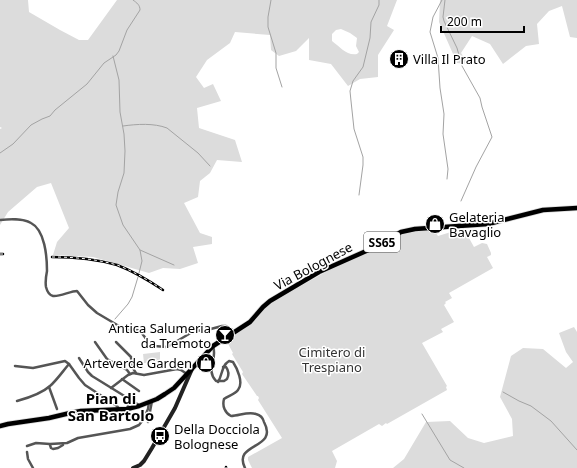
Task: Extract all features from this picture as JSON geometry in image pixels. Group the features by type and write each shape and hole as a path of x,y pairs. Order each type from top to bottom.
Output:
{"main road":[{"name":"Via Bolognese","path":"0,426 81,411 127,409 139,406 165,394 174,388 213,346 250,322 270,301 324,270 373,248 400,232 415,229 488,224 543,210 577,208"}],"street":[{"path":"0,220 24,220 31,223 38,230 46,252 46,287 52,296 77,291 88,305 97,313 124,329 138,330 150,344 154,346 167,347 194,331 207,330 218,326 226,326 233,333"},
{"path":"95,342 106,359 127,370 130,374"},
{"path":"116,342 131,357 131,363 136,373"},
{"path":"213,346 215,356 211,374 218,382"},
{"path":"79,358 92,376 139,406"},
{"path":"15,366 33,368 65,361 85,384 117,406 120,410"},
{"path":"218,382 222,368 227,362 233,362 240,380 240,385 237,391 224,399 223,403 226,412 231,416 255,413 264,420 268,431 265,439 252,447 244,455 243,462 246,468"},
{"path":"17,401 29,398 49,387 69,364"},
{"path":"218,382 224,381 228,377 228,370 226,368 222,368"},
{"path":"111,388 122,379 133,373 144,375 177,369 182,370 187,374"},
{"path":"133,468 140,465 144,461 152,448 175,408 192,369"},
{"path":"122,379 139,391"},
{"path":"49,387 57,409"},
{"path":"127,409 129,402 128,399"},
{"path":"148,422 150,401"},
{"path":"27,446 36,443 65,443 78,438 130,429 139,426 148,409 150,401"},
{"path":"27,452 28,459 33,468"}],"green space":[{"path":"0,0 28,0 29,12 79,40 88,40 117,0 397,0 387,26 394,30 378,55 378,77 360,79 348,86 331,64 309,60 309,38 296,51 279,56 271,50 270,35 235,32 230,43 207,60 196,77 204,88 213,84 221,101 197,108 199,128 235,140 242,162 217,160 210,173 200,181 198,197 184,203 200,233 212,237 212,244 193,247 198,263 180,269 163,268 149,273 93,257 53,255 57,242 69,228 51,183 37,187 8,212 0,225 0,129 2,128 0,127","holes":["341,29 357,38 356,46 359,52 357,54 350,54 332,41 332,34 336,30"]},
{"path":"440,0 577,0 577,38 570,37 562,6 549,11 537,24 539,44 526,46 503,64 490,44 472,36 461,53 469,64 457,63 439,22"},
{"name":"Cimitero di Trespiano","path":"433,229 438,236 464,229 474,247 482,243 487,244 491,255 487,257 493,268 449,293 452,298 445,302 446,303 444,305 454,322 441,329 443,332 422,343 447,386 447,390 387,424 386,423 382,426 379,424 332,451 337,461 335,468 252,468 248,457 282,438 258,400 258,396 242,374 243,372 232,354 233,353 226,340 252,323 272,302 331,269 401,234"},
{"path":"574,327 577,332 577,468 393,468 404,459 426,422 450,421 468,438 484,443 513,436 512,419 500,397 511,356 523,348 543,349 566,368 573,362 566,352 559,333"},
{"path":"160,352 160,361 144,363 143,354"}],"waterway":[{"path":"0,153 13,144 31,125 50,116 55,110 87,84 104,63 116,55 127,30 140,10 139,5 133,0"},
{"path":"271,0 268,27 276,53 276,68 282,87"},
{"path":"359,195 363,157 354,129 350,91 353,81 363,67 370,38 371,22 379,5 379,0"},
{"path":"442,0 433,17 430,32 438,58 440,88 444,114 443,134 448,169 447,179"},
{"path":"445,0 444,21 457,48 462,66 480,98 492,137 476,167 461,201"},
{"path":"113,56 119,80 120,112 125,151 124,173 118,192 116,205 123,225 140,250 142,261 139,273"},
{"path":"123,126 145,124 167,128 198,153 210,166"},
{"path":"140,250 174,265"},
{"path":"115,319 132,297 138,277"},
{"path":"503,392 531,406 551,421 577,450"},
{"path":"422,414 450,460 464,468"}],"railway":[{"path":"52,257 85,259 117,265 129,270 163,290"}],"place":[{"name":"Villa Il Prato","path":"399,59"},
{"name":"Gelateria Bavaglio","path":"435,224"},
{"name":"Antica Salumeria da Tremoto","path":"225,335"},
{"name":"Arteverde Garden","path":"206,363"},
{"name":"Della Docciola Bolognese","path":"160,436"}],"district":[{"name":"Pian di San Bartolo","path":"111,406"}]}
